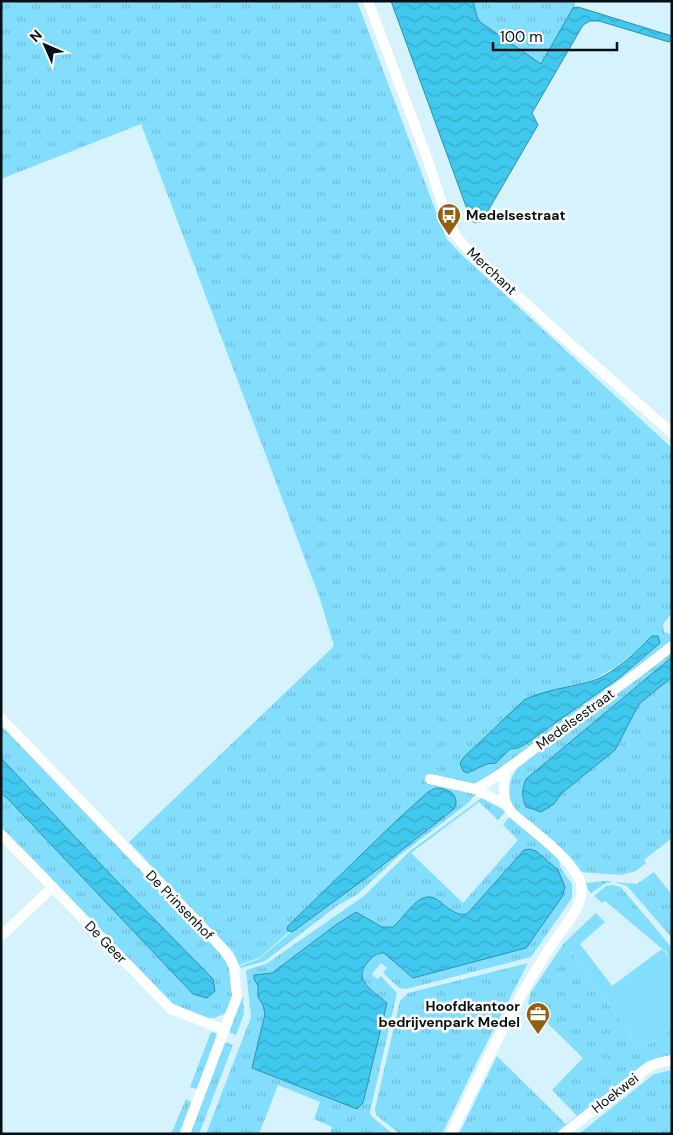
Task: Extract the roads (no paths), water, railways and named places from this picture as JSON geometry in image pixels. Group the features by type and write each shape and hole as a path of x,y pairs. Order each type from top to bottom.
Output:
{"street":[{"name":"Merchant","path":"368,1 426,155 446,215 456,236 468,250 549,324 672,432"},
{"name":"Medelsestraat","path":"475,789 505,771 672,646"},
{"name":"De Prinsenhof","path":"1,718 230,959 234,967 238,997 185,1134"},
{"path":"505,771 506,805"},
{"path":"430,779 475,789 506,805 513,814 575,869 581,886 580,900 574,913 534,971 488,1058 451,1134"},
{"name":"De Geer","path":"1,834 171,1009 225,1030"},
{"path":"1,936 53,886"},
{"name":"Hoekwei","path":"563,1134 647,1068 672,1060"}],"water":[{"path":"391,1 473,1 480,22 541,64 573,8 578,7 672,36 672,40 669,42 599,21 590,21 583,25 532,113 538,125 482,221 475,223 471,220"},
{"path":"652,636 658,636 660,643 619,678 527,743 518,748 510,749 496,763 487,764 467,773 463,771 460,763 464,757 524,700 598,679 623,663"},
{"path":"672,657 672,677 639,704 615,750 562,793 554,804 541,812 526,807 523,793 526,779"},
{"path":"1,758 111,875 213,979 215,991 207,998 193,994 6,797 1,794"},
{"path":"435,788 444,789 452,793 456,800 454,809 370,875 295,930 291,932 287,930 288,926 396,821"},
{"path":"524,850 536,851 558,870 565,887 562,897 526,948 413,978 384,953 374,956 363,969 362,975 367,986 387,1003 363,1103 357,1109 252,1068 265,1014 263,1005 258,997 258,986 254,975 272,973 356,912 382,927 393,927 410,908 421,899 427,897 438,900 454,912 467,914"}],"place":[{"name":"Medelsestraat","path":"449,236"},
{"name":"Hoofdkantoor bedrijvenpark Medel","path":"538,1035"}]}
